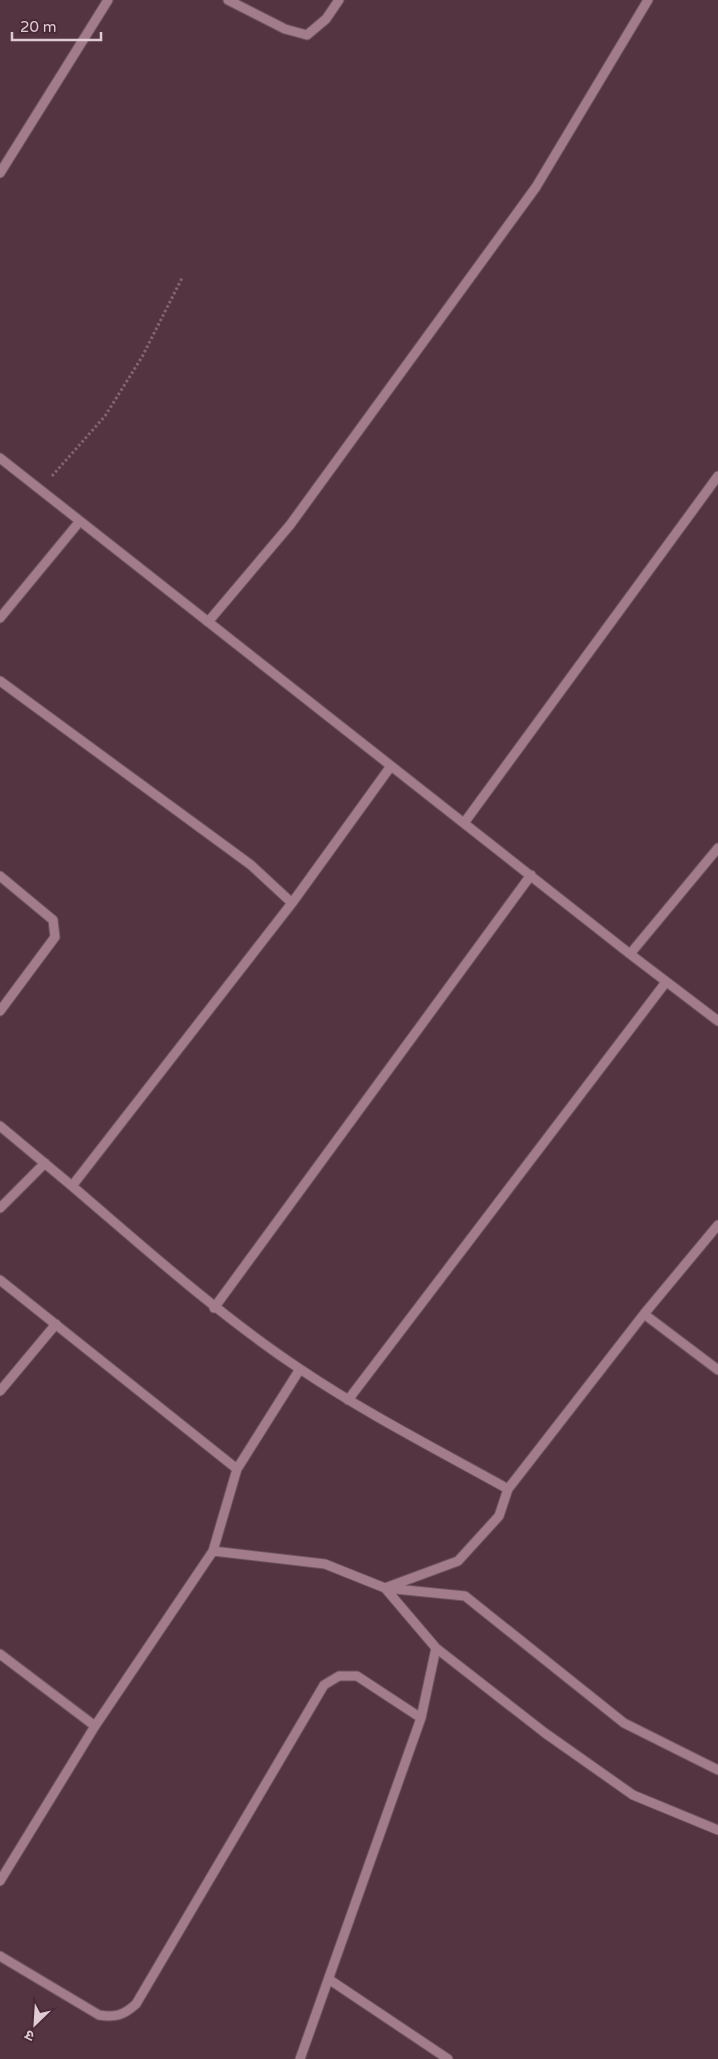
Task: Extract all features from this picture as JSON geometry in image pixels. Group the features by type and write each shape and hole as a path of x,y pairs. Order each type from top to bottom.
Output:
{"street":[{"path":"0,173 108,0"},
{"path":"228,0 285,29 307,36 326,19 338,0"},
{"path":"208,622 290,525 536,187 648,0"},
{"path":"0,458 630,954 718,1021"},
{"path":"464,823 718,476"},
{"path":"0,618 80,521"},
{"path":"0,681 251,865 292,903"},
{"path":"72,1186 292,903 391,766"},
{"path":"630,954 718,848"},
{"path":"214,1308 530,875"},
{"path":"0,876 53,920 55,937 0,1011"},
{"path":"348,1400 666,982"},
{"path":"0,1126 214,1308 300,1369 348,1400 508,1489"},
{"path":"0,1208 45,1163"},
{"path":"385,1588 458,1561 499,1516 508,1489 644,1314 718,1225"},
{"path":"0,1280 237,1469"},
{"path":"644,1314 718,1370"},
{"path":"0,1391 56,1324"},
{"path":"0,1881 95,1726 214,1551 237,1469 300,1369"},
{"path":"214,1551 326,1564 385,1588 465,1596 624,1723 718,1770"},
{"path":"385,1588 436,1648 545,1733 633,1796 718,1830"},
{"path":"300,2059 330,1980 421,1718 436,1648"},
{"path":"0,1654 95,1726"},
{"path":"0,1956 99,2015 111,2017 126,2014 136,2004 324,1685 339,1676 357,1676 421,1718"},
{"path":"330,1980 448,2059"}],"path":[{"path":"40,489 105,416 142,357 182,278"}]}
